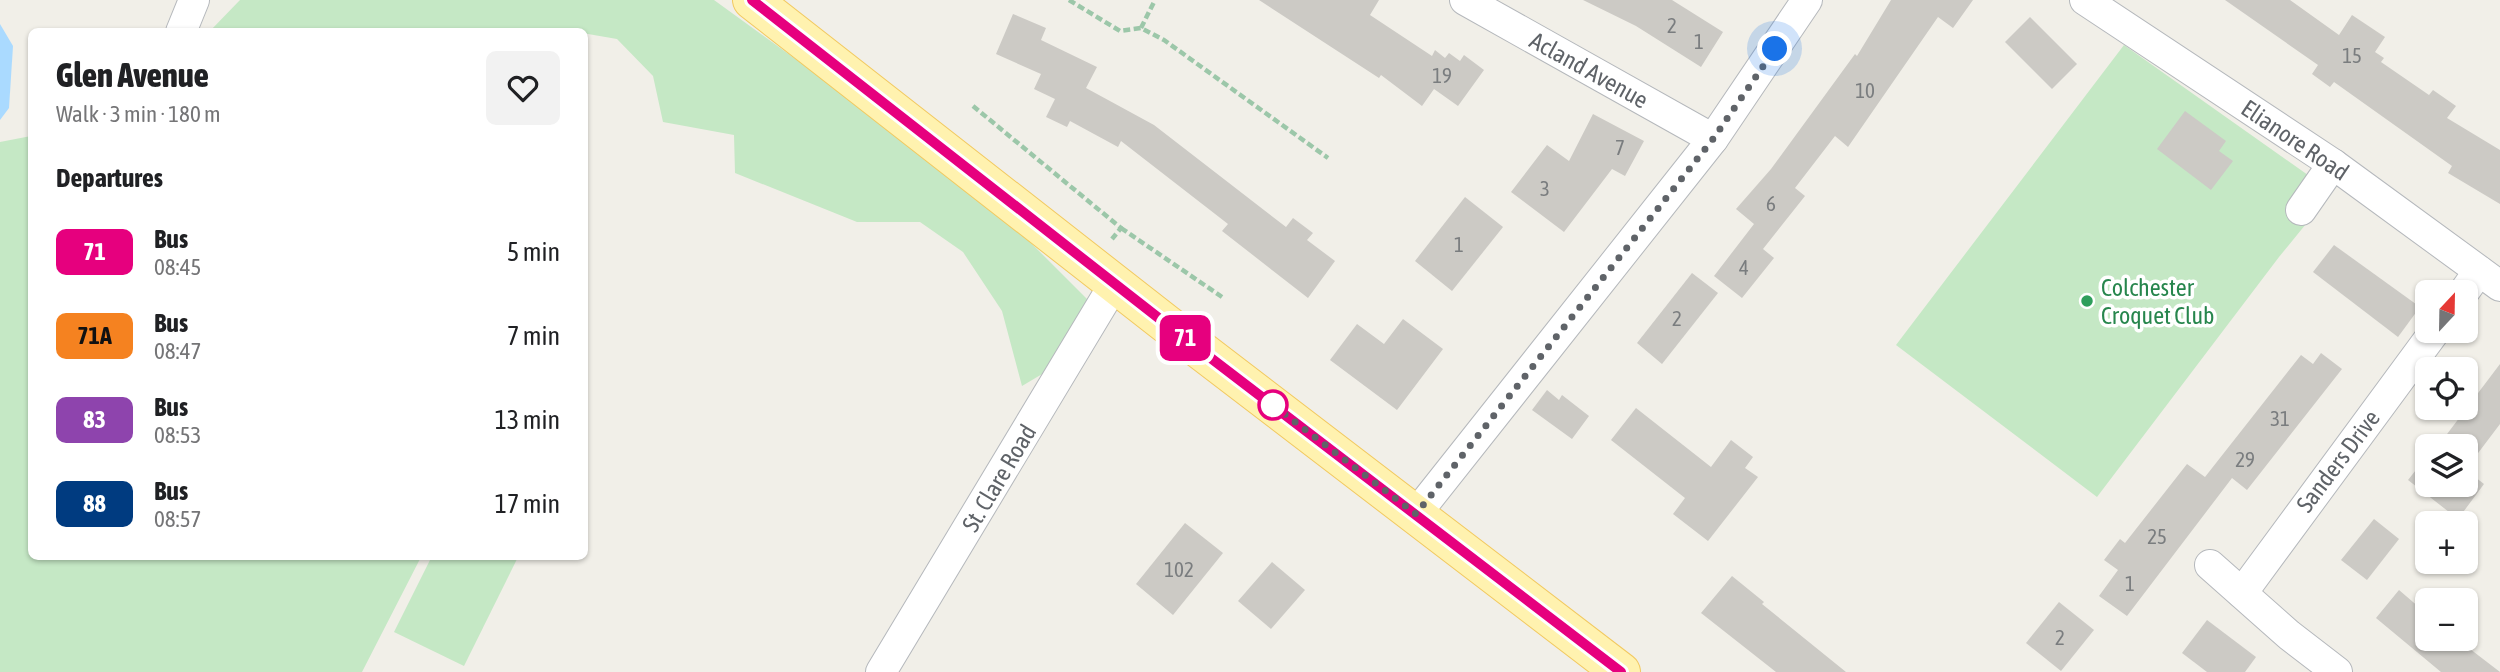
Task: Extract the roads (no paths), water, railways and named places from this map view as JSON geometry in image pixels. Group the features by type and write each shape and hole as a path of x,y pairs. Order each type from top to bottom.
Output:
{"main road":[{"path":"752,0 1621,672"}],"street":[{"path":"183,28 194,0"},
{"name":"Acland Avenue","path":"1465,0 1713,139"},
{"path":"1416,514 1713,139 1807,0"},
{"name":"Elianore Road","path":"2085,0 2333,164 2481,283"},
{"path":"2301,210 2333,164"},
{"name":"St. Clare Road","path":"881,672 1115,283"},
{"name":"Sanders Drive","path":"2242,593 2426,343"},
{"path":"2210,565 2288,635 2337,672"}],"water":[{"path":"0,24 13,46 9,108 0,120"}],"place":[{"name":"Colchester Croquet Club","path":"2087,301"}]}
